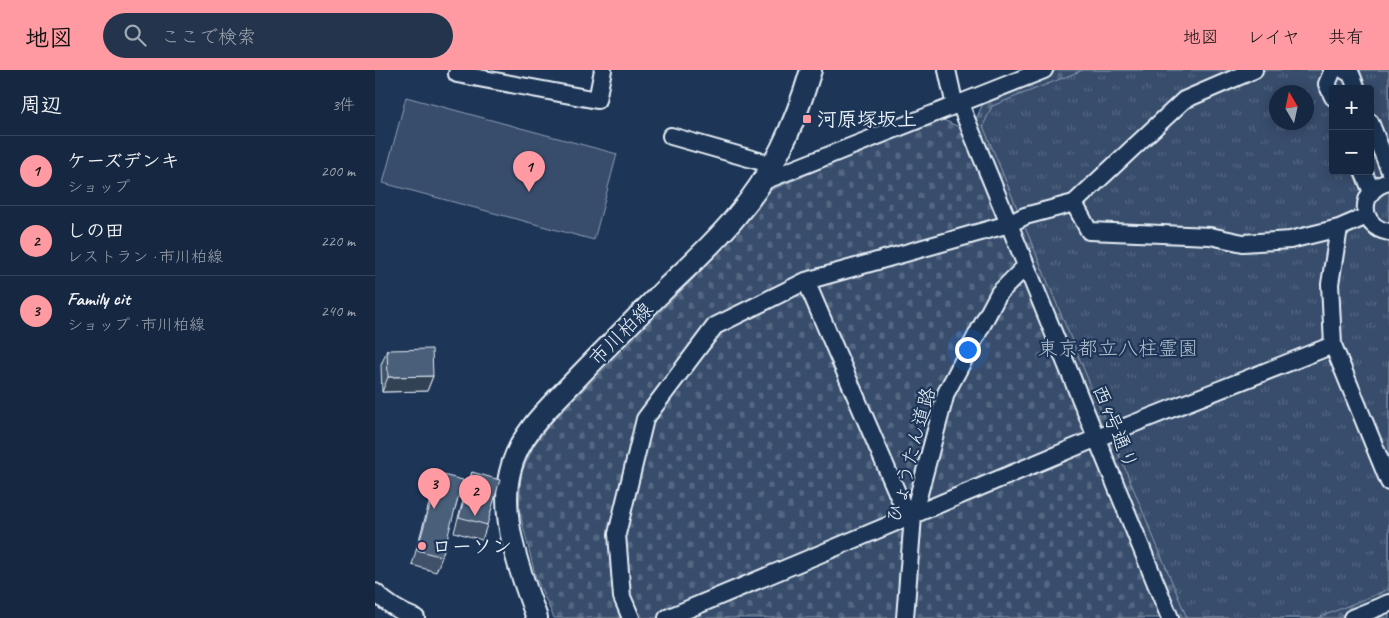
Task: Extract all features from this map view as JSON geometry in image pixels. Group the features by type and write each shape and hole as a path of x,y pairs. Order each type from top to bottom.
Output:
{"main road":[{"name":"市川柏線","path":"537,618 511,532 506,500 510,470 524,437 544,413 617,336 734,220 769,173 792,127 811,70"}],"street":[{"path":"457,70 457,74 597,100 603,70"},
{"name":"西4号通り","path":"947,70 957,105 1009,224 1170,618"},
{"path":"671,136 769,173 957,105 1044,70"},
{"path":"631,618 622,597 617,534 645,419 715,326 806,281 1009,224 1025,216 1074,203 1184,100 1253,70"},
{"path":"1329,88 1327,84 1333,70"},
{"path":"1344,70 1351,74 1355,85"},
{"path":"1373,130 1389,169"},
{"path":"1365,175 1371,190"},
{"path":"1389,182 1380,184 1371,190 1365,208 1367,216 1374,226 1382,231 1389,232"},
{"path":"1074,203 1089,231 1210,236 1243,243 1290,240 1339,228 1367,216"},
{"path":"1339,228 1329,284 1333,346 1389,482"},
{"name":"ひょうたん道路","path":"905,618 913,516 946,393 999,293 1026,266"},
{"path":"806,281 902,504 913,516"},
{"path":"667,618 1097,438 1333,346"},
{"path":"375,592 401,612 416,618"},
{"path":"1352,618 1389,603"}],"green space":[{"name":"東京都立八柱霊園","path":"1058,70 1389,70 1389,618 554,618 536,578 519,510 521,474 534,445 551,423 694,278 771,190 939,118 957,126 977,117 984,101"},
{"path":"1083,70 1389,70 1389,589 1318,618 1187,618 983,126 992,106"},
{"path":"406,97 617,154 594,240 383,183"}],"building":[{"path":"432,349 433,376 388,377 387,350"},
{"path":"472,472 500,480 487,525 459,517"},
{"path":"439,474 463,480 442,557 417,550"}],"place":[{"name":"河原塚坂上","path":"807,119"},
{"name":"ケーズデンキ","path":"529,192"},
{"name":"Family cit","path":"434,509"},
{"name":"しの田","path":"475,516"},
{"name":"ローソン","path":"422,546"}]}
